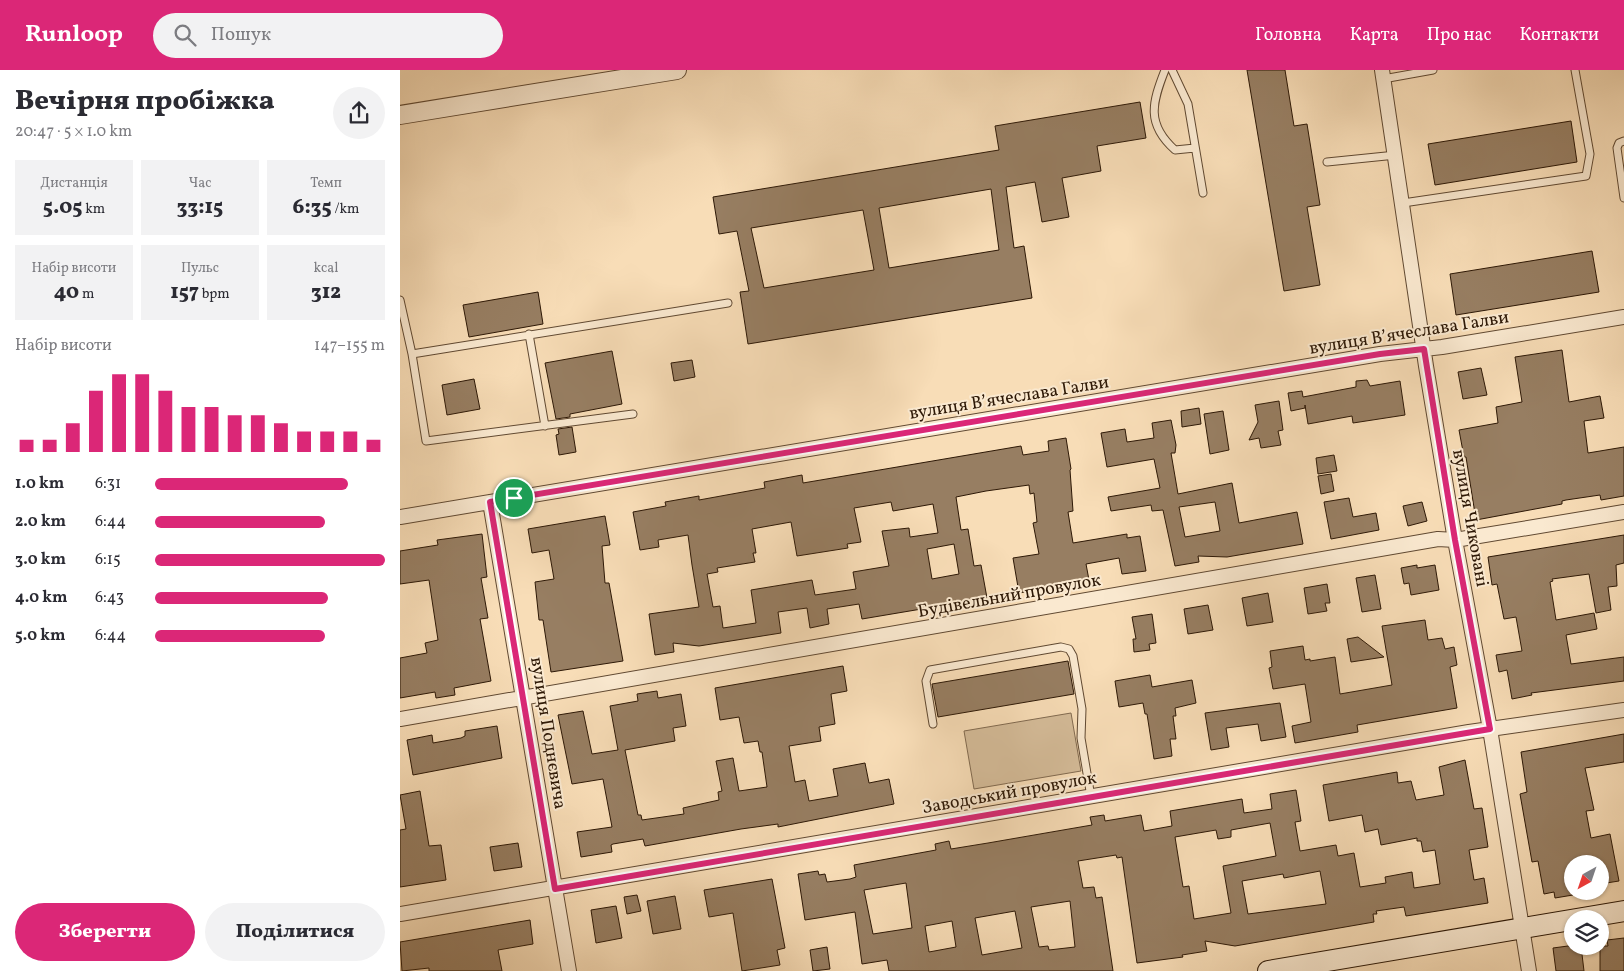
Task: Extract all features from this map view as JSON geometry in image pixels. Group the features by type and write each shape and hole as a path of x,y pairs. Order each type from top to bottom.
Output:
{"main road":[{"path":"1268,971 1624,910"}],"street":[{"path":"400,115 677,70"},
{"name":"вулиця Чиковані","path":"1383,74 1455,540 1490,729 1529,971"},
{"name":"вулиця Вʼячеслава Галви","path":"400,517 1380,354 1424,349 1624,317"},
{"name":"вулиця Поднєвича","path":"490,502 569,971"},
{"name":"Будівельний провулок","path":"400,719 1428,540 1455,540 1624,512"},
{"name":"Заводський провулок","path":"400,914 1490,729 1624,710"}],"lane":[{"path":"1165,70 1153,105 1157,128 1175,150 1195,148"},
{"path":"1172,70 1188,104 1203,194"},
{"path":"1383,74 1433,70"},
{"path":"1403,203 1586,176 1590,154 1575,70"},
{"path":"1624,141 1618,143 1617,148 1624,198"},
{"path":"1327,162 1396,155"},
{"path":"400,300 402,323 412,354 426,441 633,414"},
{"path":"412,354 728,302"},
{"path":"528,334 545,426"},
{"path":"933,724 926,681 930,670 1061,647 1069,649 1073,656 1082,706 1081,738 1091,797"}],"shaded area":[{"path":"1071,713 1081,771 974,789 964,731"}],"building":[{"path":"1247,70 1285,70 1294,126 1307,124 1320,205 1307,207 1320,285 1284,291"},
{"path":"1140,102 1146,138 1097,146 1101,171 1062,178 1069,217 1042,222 1035,182 1006,187 1014,248 1024,246 1032,298 748,344 740,292 749,291 737,231 719,234 713,197 999,150 995,126","holes":["991,189 999,250 889,268 879,208","863,210 874,270 764,288 751,228"]},
{"path":"1571,121 1577,162 1435,185 1428,144"},
{"path":"1592,251 1599,292 1456,315 1450,274"},
{"path":"538,292 543,324 469,337 463,305"},
{"path":"1562,350 1569,402 1600,396 1604,418 1584,421 1588,453 1624,447 1624,496 1601,500 1600,495 1566,500 1562,501 1562,504 1476,520 1466,457 1464,457 1459,430 1498,423 1496,407 1522,402 1515,357"},
{"path":"612,351 622,404 570,414 570,417 556,419 545,363"},
{"path":"692,360 695,377 674,381 671,363"},
{"path":"1481,368 1487,395 1463,399 1458,372"},
{"path":"474,379 480,409 447,415 442,385"},
{"path":"1367,380 1370,386 1400,381 1405,415 1353,423 1352,416 1308,424 1305,405 1305,408 1291,411 1288,393 1302,391 1303,397 1356,387 1356,381"},
{"path":"1279,401 1283,430 1278,431 1281,445 1261,448 1259,438 1249,440 1258,422 1255,405"},
{"path":"1199,408 1201,424 1182,427 1181,411"},
{"path":"1223,411 1229,450 1210,454 1204,414"},
{"path":"1171,420 1176,445 1175,453 1171,453 1178,494 1232,483 1239,523 1297,512 1303,544 1227,557 1198,556 1199,562 1175,566 1163,510 1152,511 1151,505 1111,511 1108,497 1160,488 1154,459 1107,467 1101,433 1125,429 1127,442 1154,438 1152,423","holes":["1215,502 1220,531 1185,537 1179,507"]},
{"path":"572,427 576,452 559,455 556,435 559,434 558,429"},
{"path":"1066,438 1071,469 1073,511 1068,512 1073,543 1127,534 1127,538 1140,536 1146,571 1122,574 1119,558 1086,564 1089,580 1019,593 1013,558 1039,554 1033,523 1037,522 1034,493 1030,494 1029,485 986,491 956,497 961,530 968,529 974,566 981,565 987,598 862,619 859,604 827,609 829,624 810,628 807,608 778,612 781,633 699,646 673,643 674,652 655,655 649,614 699,607 688,535 658,540 659,547 640,550 633,512 666,506 665,502 699,496 699,500 765,488 764,482 802,475 803,483 1021,446 1023,455 1049,451 1048,441","holes":["891,502 893,511 933,504 938,533 910,537 909,528 882,531 889,566 853,572 856,589 815,595 812,580 751,590 756,623 723,628 720,606 713,607 707,574 718,572 717,568 755,562 753,553 756,553 752,529 791,522 797,556 848,548 847,544 861,542 854,508","954,544 959,574 932,579 927,549"]},
{"path":"1334,455 1337,471 1318,474 1316,458"},
{"path":"1331,474 1334,491 1321,494 1318,476"},
{"path":"1349,498 1353,517 1376,513 1379,530 1331,539 1324,502"},
{"path":"1422,502 1427,521 1408,526 1403,506"},
{"path":"605,516 610,545 602,546 605,583 609,583 623,661 551,672 543,620 539,620 535,582 554,579 549,550 532,553 528,529"},
{"path":"482,534 487,577 481,578 488,618 480,619 491,681 454,688 455,695 436,698 435,692 400,698 400,658 427,653 425,643 438,640 429,580 400,584 400,551 438,545 437,540"},
{"path":"1624,535 1624,563 1616,565 1617,586 1608,587 1611,610 1596,613 1589,574 1552,579 1553,581 1550,582 1556,620 1594,613 1597,629 1566,635 1571,664 1624,657 1624,681 1531,693 1532,695 1512,699 1507,670 1499,672 1496,655 1522,651 1516,617 1504,619 1497,584 1492,585 1488,557"},
{"path":"1417,565 1417,568 1435,565 1439,590 1411,595 1409,583 1404,584 1401,568"},
{"path":"1375,575 1381,609 1362,612 1356,578"},
{"path":"1327,584 1330,603 1325,603 1327,611 1308,614 1304,588"},
{"path":"1268,593 1273,622 1247,626 1242,598"},
{"path":"1208,605 1213,630 1188,634 1184,609"},
{"path":"1152,614 1156,643 1149,644 1150,650 1134,652 1133,639 1136,639 1132,617"},
{"path":"1425,620 1428,640 1442,638 1445,649 1454,647 1457,665 1450,667 1457,708 1357,725 1358,732 1295,743 1292,726 1311,722 1305,684 1273,689 1269,668 1272,667 1270,651 1303,646 1305,660 1335,657 1340,694 1392,685 1382,626"},
{"path":"1358,637 1384,657 1351,662 1347,639"},
{"path":"1068,661 1074,694 938,717 932,684"},
{"path":"843,666 847,691 831,694 835,724 819,727 821,741 789,746 795,782 805,780 809,801 838,796 833,769 865,763 869,783 889,779 894,804 778,827 778,824 741,829 645,846 643,839 613,844 611,845 612,852 581,857 577,832 612,827 603,779 572,784 558,715 583,711 592,754 618,750 610,706 638,701 637,694 657,691 658,698 681,694 686,726 673,728 675,741 625,750 638,815 641,815 642,820 684,814 683,808 719,800 718,792 722,791 716,761 733,758 739,791 767,787 762,752 760,752 758,741 744,743 739,717 720,720 715,688"},
{"path":"1150,675 1152,687 1192,680 1196,703 1175,708 1176,716 1173,716 1176,739 1170,739 1172,756 1154,759 1147,714 1145,714 1143,703 1119,707 1115,681"},
{"path":"1280,703 1286,737 1261,741 1258,724 1226,728 1229,747 1211,750 1205,713"},
{"path":"497,726 502,758 413,775 407,740 432,735 433,743 461,738 465,736 465,731"},
{"path":"1624,734 1624,762 1585,768 1594,810 1586,811 1591,838 1610,834 1619,881 1609,883 1609,855 1564,855 1564,896 1555,898 1554,892 1544,894 1538,861 1532,862 1520,794 1527,792 1521,752"},
{"path":"1465,760 1474,809 1482,808 1488,847 1469,850 1474,880 1484,878 1488,903 1406,916 1404,907 1376,911 1377,914 1373,914 1374,922 1235,946 1205,941 1207,951 1182,955 1183,957 1137,963 1122,857 1117,858 1116,855 1078,861 1083,888 1094,887 1096,898 1102,897 1113,971 889,971 887,960 862,964 855,912 805,920 798,874 818,871 819,875 825,874 827,882 850,879 856,877 854,865 936,850 935,844 949,841 951,849 988,843 1092,825 1090,817 1104,815 1105,821 1141,815 1144,831 1172,826 1170,811 1242,799 1244,813 1272,809 1270,794 1296,790 1301,821 1295,822 1300,851 1336,845 1338,856 1354,853 1360,887 1386,883 1385,877 1412,872 1414,888 1440,884 1435,850 1423,852 1421,841 1417,841 1417,838 1381,845 1378,829 1365,832 1362,815 1329,821 1323,785 1397,772 1398,783 1411,781 1416,800 1444,795 1439,767","holes":["1270,823 1276,856 1223,866 1231,913 1194,919 1189,886 1183,887 1175,837 1216,830 1218,839 1231,837 1231,830","1320,871 1326,904 1248,914 1242,881 1283,874 1284,878","906,883 912,928 873,934 864,890","1070,901 1075,947 1049,950 1048,946 1039,947 1031,907","1015,911 1022,948 982,955 975,918","952,921 956,947 929,952 925,926"]},
{"path":"420,791 429,846 441,845 446,880 400,887 400,830 406,829 400,795"},
{"path":"518,843 522,867 494,871 490,847"},
{"path":"772,879 785,948 777,950 780,965 742,971 733,913 709,917 704,890"},
{"path":"637,895 641,911 627,914 624,897"},
{"path":"675,896 681,929 653,934 647,901"},
{"path":"616,906 622,938 596,943 591,910"},
{"path":"530,920 533,944 498,950 502,971 429,971 429,968 402,971 400,942"},
{"path":"1624,938 1624,971 1600,971 1600,955 1609,955 1609,940"},
{"path":"827,947 830,969 813,971 810,950"},
{"path":"1564,947 1564,955 1582,955 1584,971 1556,971 1553,948"}],"route":[{"path":"1424,349 1455,540 1490,729 555,889 490,502 514,498 1380,354 1424,349"}]}
